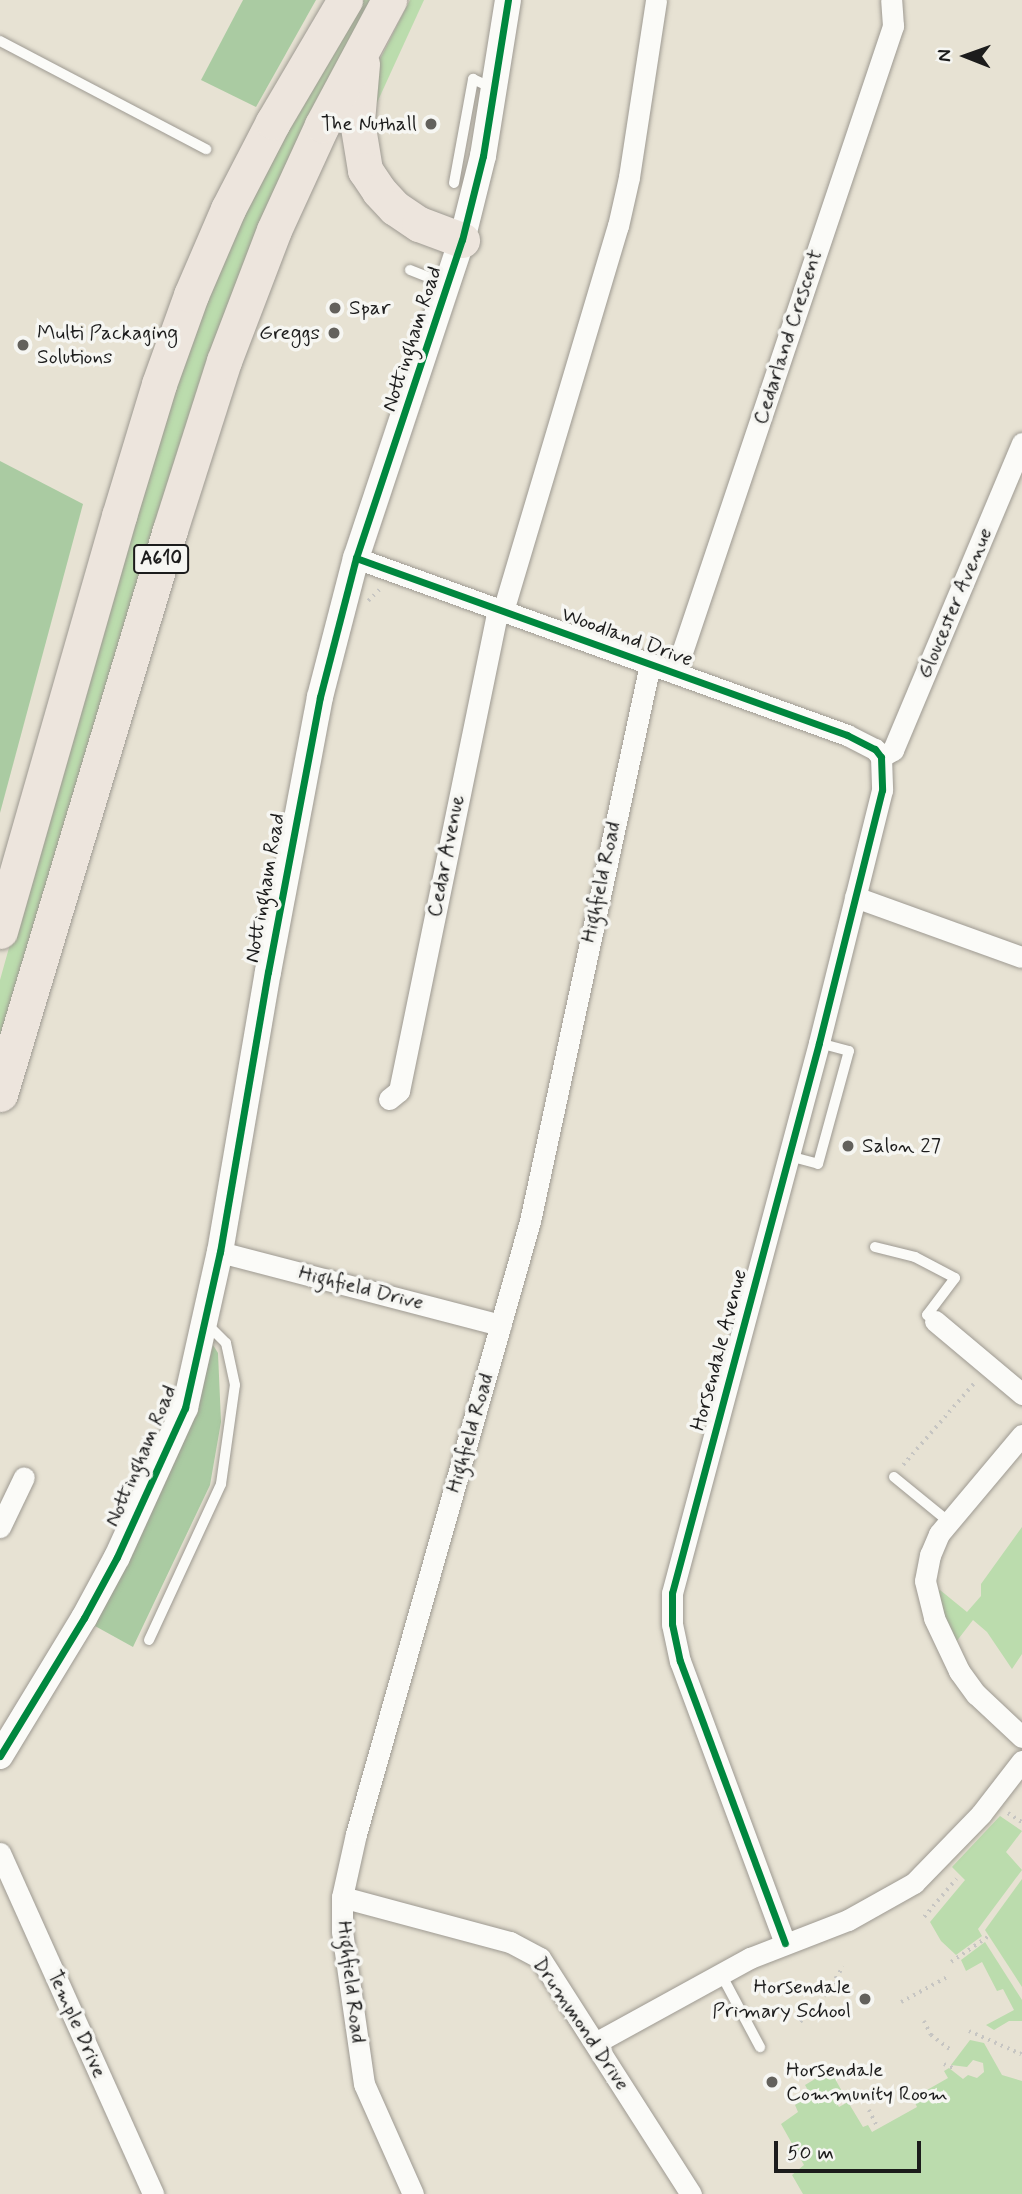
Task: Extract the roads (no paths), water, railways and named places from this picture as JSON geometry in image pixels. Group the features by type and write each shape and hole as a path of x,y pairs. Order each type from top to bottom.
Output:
{"highway":[{"name":"A610","path":"0,931 122,503 159,384 191,295 228,209 266,134 345,0"},
{"name":"A610","path":"0,1094 166,544 225,361 274,230 301,170 365,40 389,0"},
{"path":"365,40 357,121 365,170 395,208 419,224 462,240"},
{"path":"301,170 324,162 339,162 365,170"}],"street":[{"name":"Nottingham Road","path":"0,1756 117,1557 185,1408 220,1252 300,794 320,697 356,558 462,240 483,156 508,0"},
{"path":"501,610 618,226 629,177 656,0"},
{"name":"Cedarland Crescent","path":"675,673 893,26 891,0"},
{"name":"Gloucester Avenue","path":"881,757 893,750 1022,443"},
{"name":"Woodland Drive","path":"356,558 861,741 875,749 881,757"},
{"name":"Cedar Avenue","path":"389,1099 399,1091 501,610"},
{"name":"Highfield Road","path":"413,2194 364,2084 342,1931 342,1896 356,1834 530,1221 650,664"},
{"name":"Horsendale Avenue","path":"785,1943 680,1661 672,1624 672,1594 819,1043 882,790 881,757"},
{"path":"855,897 1022,957"},
{"name":"Highfield Drive","path":"220,1252 501,1325"},
{"path":"935,1321 1022,1394"},
{"path":"1022,1436 948,1522 930,1555 925,1581 930,1608 959,1671 976,1693 1022,1737"},
{"path":"0,1527 24,1477"},
{"path":"597,2042 721,1974 785,1943 848,1920 914,1883 981,1814 1022,1761"},
{"name":"Temple Drive","path":"0,1853 153,2194"},
{"name":"Drummond Drive","path":"342,1896 510,1942 533,1952 540,1958 597,2042 691,2194"}],"lane":[{"path":"0,41 206,149"},
{"path":"454,183 473,79 494,89"},
{"path":"410,270 447,285"},
{"path":"789,1156 818,1164 849,1051 819,1043"},
{"path":"875,1247 915,1256 955,1278 927,1314 935,1321"},
{"path":"149,1640 220,1485 235,1385 226,1343 206,1323"},
{"path":"894,1476 948,1522"},
{"path":"721,1974 760,2047"}],"place":[{"name":"The Nuthall","path":"431,124"},
{"name":"Spar","path":"335,308"},
{"name":"Greggs","path":"334,333"},
{"name":"Multi Packaging Solutions","path":"23,345"},
{"name":"Salon 27","path":"848,1146"},
{"name":"Horsendale Primary School","path":"865,1999"},
{"name":"Horsendale Community Room","path":"772,2082"}]}
